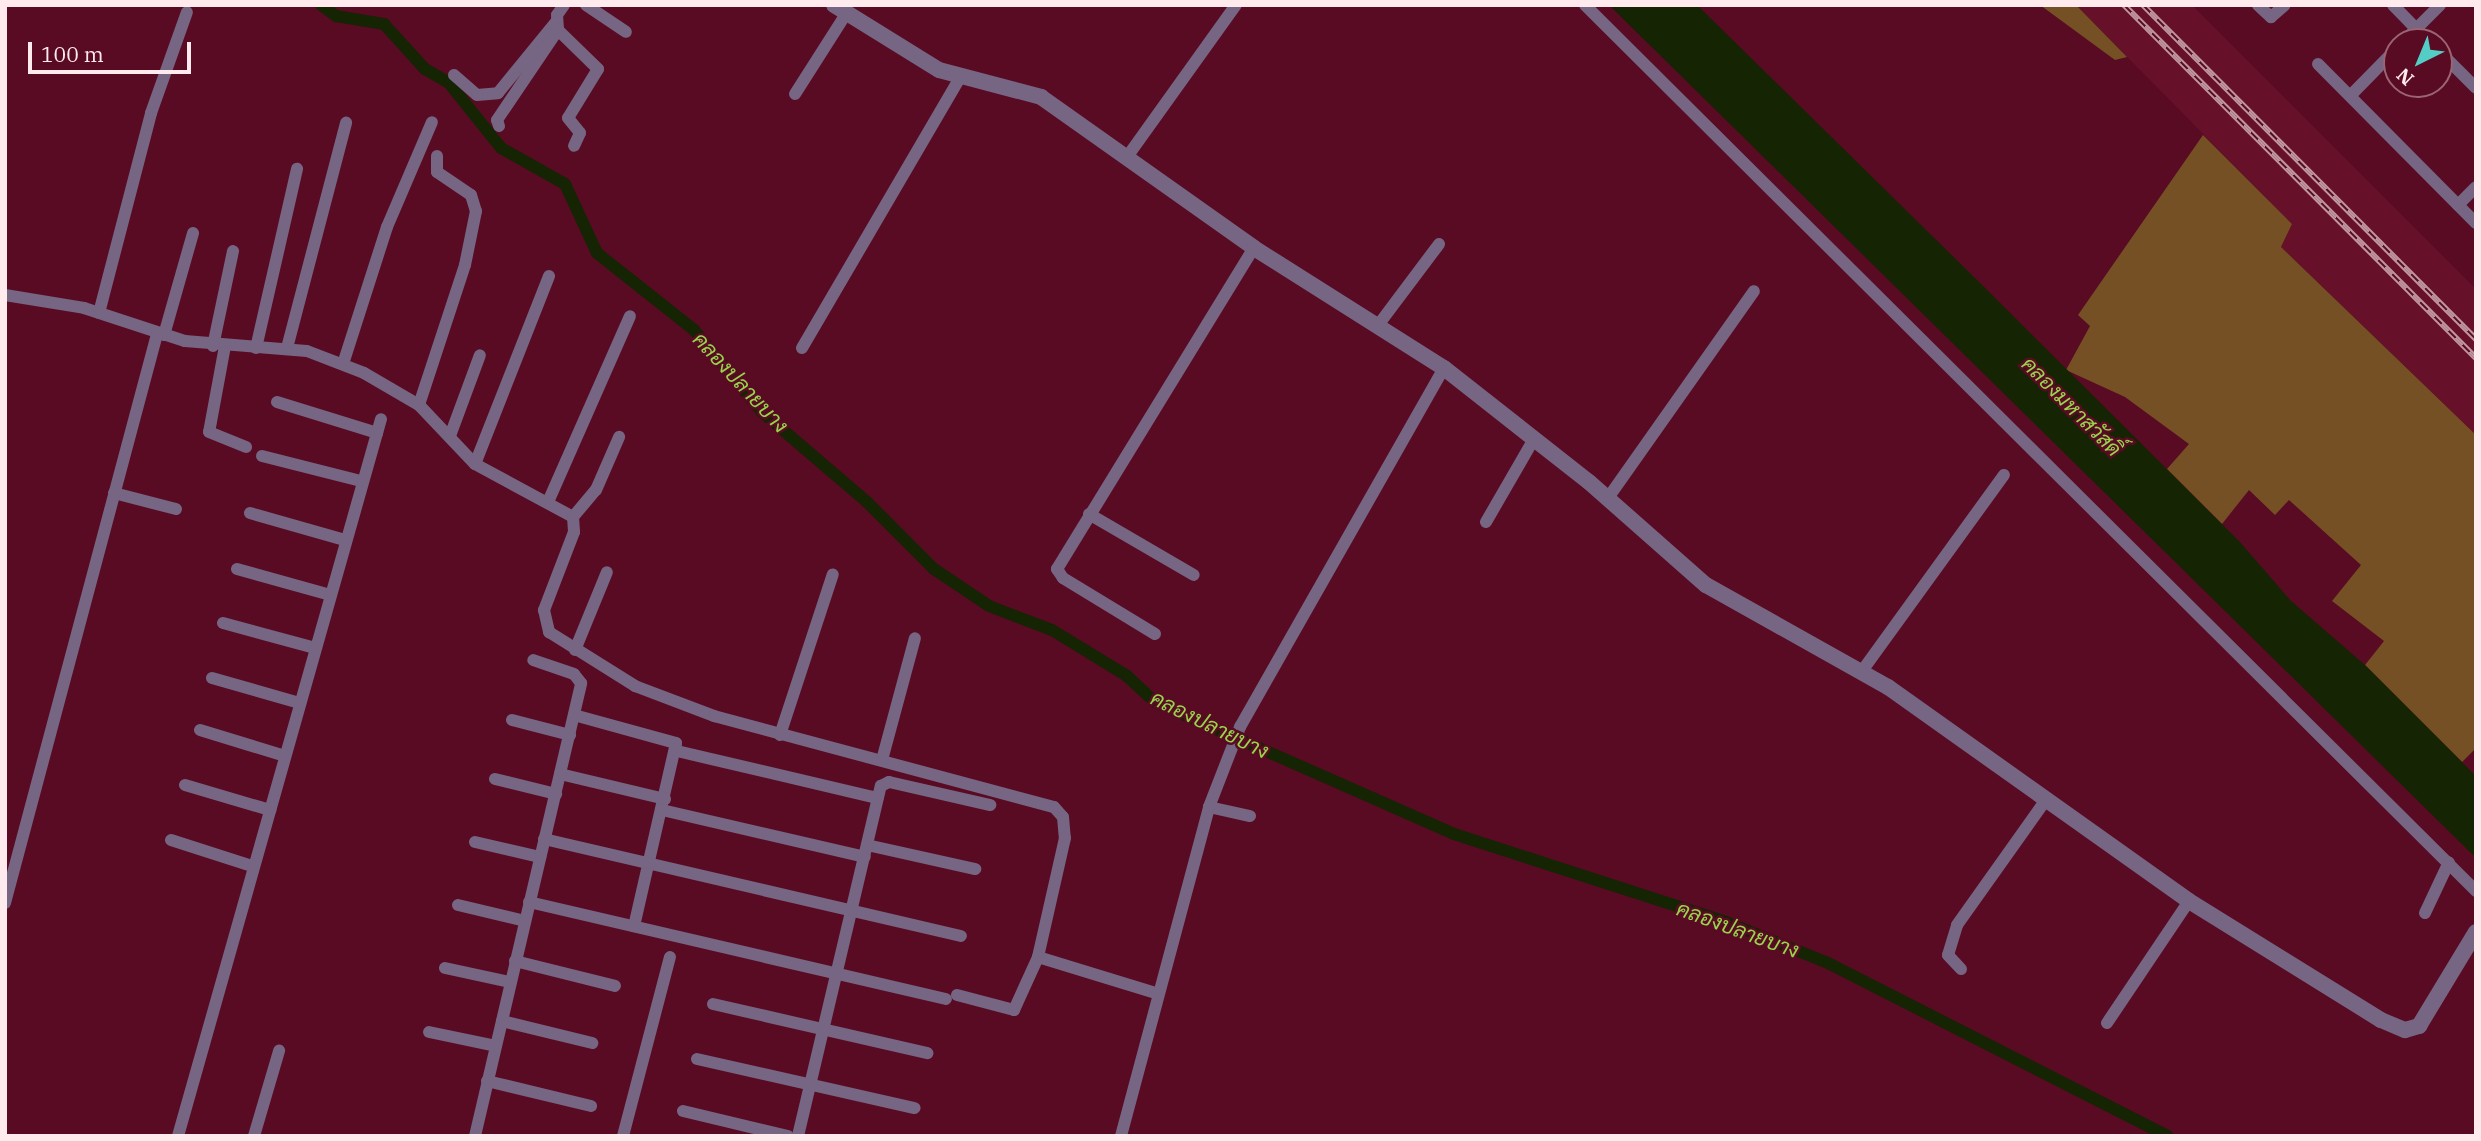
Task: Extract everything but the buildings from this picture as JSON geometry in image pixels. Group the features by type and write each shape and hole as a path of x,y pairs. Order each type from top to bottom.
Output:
{"street":[{"path":"499,126 497,120 557,26 564,5"},
{"path":"586,5 626,32"},
{"path":"1128,157 1236,5"},
{"path":"1585,5 2476,891"},
{"path":"2258,5 2271,17 2285,5"},
{"path":"2393,5 2415,28"},
{"path":"2417,28 2440,5"},
{"path":"795,94 840,10 960,79 1023,88 1128,157 1254,248 1379,324 1444,368 1608,498 1706,585 1862,671 2189,901 2405,1030 2425,1020 2476,932"},
{"path":"99,313 151,113 187,12"},
{"path":"454,75 477,95 498,93 557,26"},
{"path":"557,26 598,69 568,118 580,132 575,146"},
{"path":"2351,95 2383,62"},
{"path":"2318,64 2476,223"},
{"path":"2453,65 2476,88"},
{"path":"802,348 960,79"},
{"path":"343,364 387,227 432,122"},
{"path":"287,348 346,123"},
{"path":"419,405 466,265 476,211 471,195 437,172 438,156"},
{"path":"256,348 297,169"},
{"path":"2458,205 2476,187"},
{"path":"5,903 114,493 193,233"},
{"path":"1379,324 1440,244"},
{"path":"1155,635 1058,574 1089,514 1254,248"},
{"path":"233,251 209,432 247,447"},
{"path":"475,464 549,276"},
{"path":"1608,498 1754,291"},
{"path":"5,295 99,313 160,335 219,346 287,348 343,364 419,405 475,464 573,517"},
{"path":"548,502 630,316"},
{"path":"450,436 480,355"},
{"path":"1121,1136 1156,993 1209,807 1240,727 1444,368"},
{"path":"277,402 377,433"},
{"path":"178,1136 252,866 381,419"},
{"path":"529,902 836,974 1014,1010 1038,957 1065,838 1059,812 882,760 780,735 671,701 575,650 544,624 574,532 573,517 596,490 619,437"},
{"path":"1486,522 1534,439"},
{"path":"262,456 362,481"},
{"path":"1862,671 2004,475"},
{"path":"114,493 176,509"},
{"path":"250,513 345,540"},
{"path":"1089,514 1194,575"},
{"path":"237,569 330,595"},
{"path":"575,650 607,572"},
{"path":"780,735 833,574"},
{"path":"223,623 315,648"},
{"path":"882,760 915,638"},
{"path":"475,1136 561,774 579,678 533,660"},
{"path":"212,678 300,703"},
{"path":"574,715 669,738 677,751 878,798"},
{"path":"512,720 569,735"},
{"path":"200,730 285,756"},
{"path":"634,926 677,751"},
{"path":"561,774 663,804 866,851 975,869"},
{"path":"495,779 556,794"},
{"path":"799,1136 878,798 889,782 990,805"},
{"path":"185,785 270,810"},
{"path":"1961,969 1948,960 1950,938 2045,801"},
{"path":"1209,807 1250,816"},
{"path":"544,839 961,936"},
{"path":"171,840 252,866"},
{"path":"475,842 540,857"},
{"path":"2424,913 2449,862"},
{"path":"2107,1023 2189,901"},
{"path":"458,905 525,921"},
{"path":"623,1136 670,957"},
{"path":"1038,957 1156,993"},
{"path":"515,961 614,986"},
{"path":"444,968 510,982"},
{"path":"713,1004 927,1053"},
{"path":"502,1021 592,1043"},
{"path":"429,1032 496,1046"},
{"path":"254,1136 279,1051"},
{"path":"697,1059 915,1108"},
{"path":"487,1082 590,1106"},
{"path":"683,1111 788,1136"}],"shaded area":[{"path":"2040,5 2076,5 2127,57 2115,60"},
{"path":"2076,5 2192,5 2476,289 2476,435 2281,247 2292,224"},
{"path":"2203,135 2292,224 2281,247 2476,435 2476,748 2462,762 2365,665 2384,641 2332,601 2361,565 2289,500 2275,515 2249,490 2222,524 2167,469 2189,444 2125,397 2066,370 2090,326 2078,315"}],"water":[{"name":"คลองมหาสวัสดิ์","path":"1609,5 1697,5 1975,278 2239,541 2291,601 2365,665 2476,776 2476,858"}],"waterway":[{"name":"คลองปลายบาง","path":"321,5 336,16 384,24 425,69 449,83 501,148 565,184 597,253 694,330 762,412 867,502 934,569 989,606 1052,630 1127,676 1155,702 1454,834 1726,922 1828,963 2167,1136"}],"railway":[{"path":"2124,5 2476,358"},
{"path":"2143,5 2476,339"}]}
